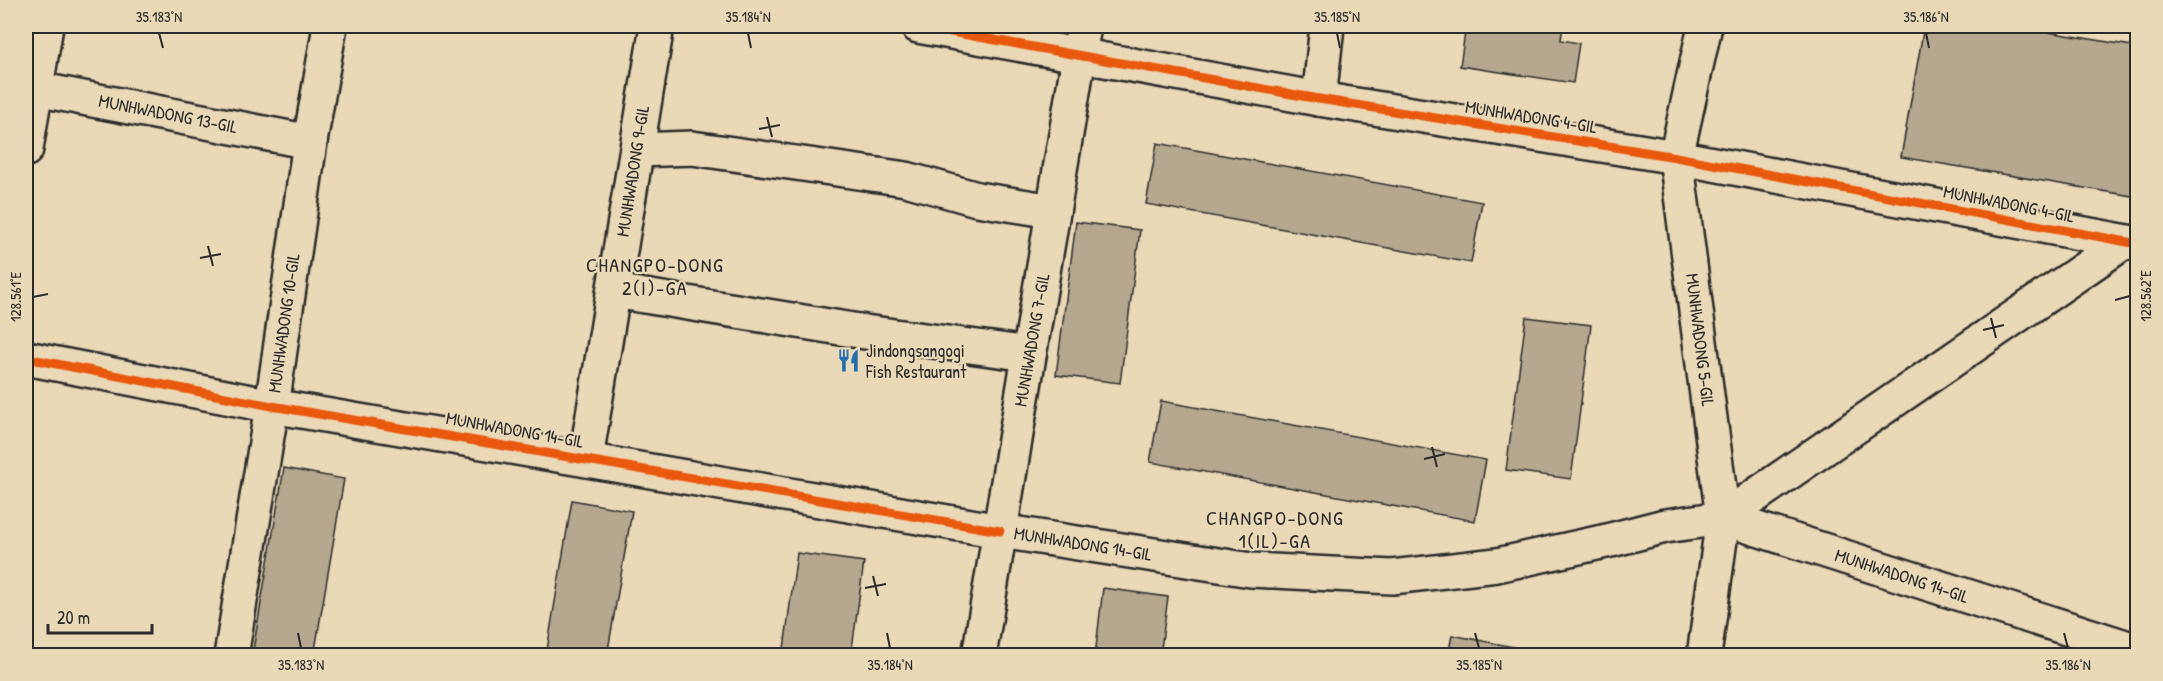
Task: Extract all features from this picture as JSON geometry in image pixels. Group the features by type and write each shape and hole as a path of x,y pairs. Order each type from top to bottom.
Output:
{"street":[{"path":"26,149 30,88 46,26"},
{"name":"MUNHWADONG 10-GIL","path":"231,656 330,26"},
{"name":"MUNHWADONG 9-GIL","path":"586,458 657,26"},
{"name":"MUNHWADONG 4-GIL","path":"918,26 1082,40 1319,99 1676,158 2131,243"},
{"path":"1319,99 1327,26"},
{"name":"MUNHWADONG 5-GIL","path":"1704,656 1723,518 1676,158 1705,26"},
{"name":"MUNHWADONG 7-GIL","path":"979,656 1082,40"},
{"name":"MUNHWADONG 13-GIL","path":"30,88 310,142"},
{"path":"637,150 692,148 906,178 977,199 1053,211"},
{"name":"MUNHWADONG 4-GIL","path":"1723,518 2131,243"},
{"path":"614,291 865,332 1029,354"},
{"name":"MUNHWADONG 14-GIL","path":"26,358 272,406 586,458 1000,531 1251,570 1392,577 1497,565 1665,526 1723,518 2138,651"}],"building":[{"path":"1466,26 1563,26 1561,40 1579,43 1573,83 1460,66"},
{"path":"1924,26 2011,26 2138,47 2138,197 1901,157"},
{"path":"1157,143 1482,202 1471,263 1146,204"},
{"path":"1076,222 1140,230 1120,383 1056,375"},
{"path":"1526,317 1591,325 1571,479 1506,470"},
{"path":"1161,401 1486,460 1475,521 1150,462"},
{"path":"284,468 344,479 314,656 252,656"},
{"path":"572,500 632,511 607,656 546,656"},
{"path":"797,553 864,562 851,656 783,656"},
{"path":"1103,588 1168,597 1160,656 1095,656"},
{"path":"1452,635 1514,647 1512,656 1448,656"}],"cycle path":[{"path":"918,26 1319,99 1676,157 2138,244"},
{"path":"26,358 272,406 1000,531"}],"place":[{"name":"Jindongsangogi Fish Restaurant","path":"848,361"}],"district":[{"name":"CHANGPO-DONG 2(I)-GA","path":"655,276"},
{"name":"CHANGPO-DONG 1(IL)-GA","path":"1275,530"}]}
